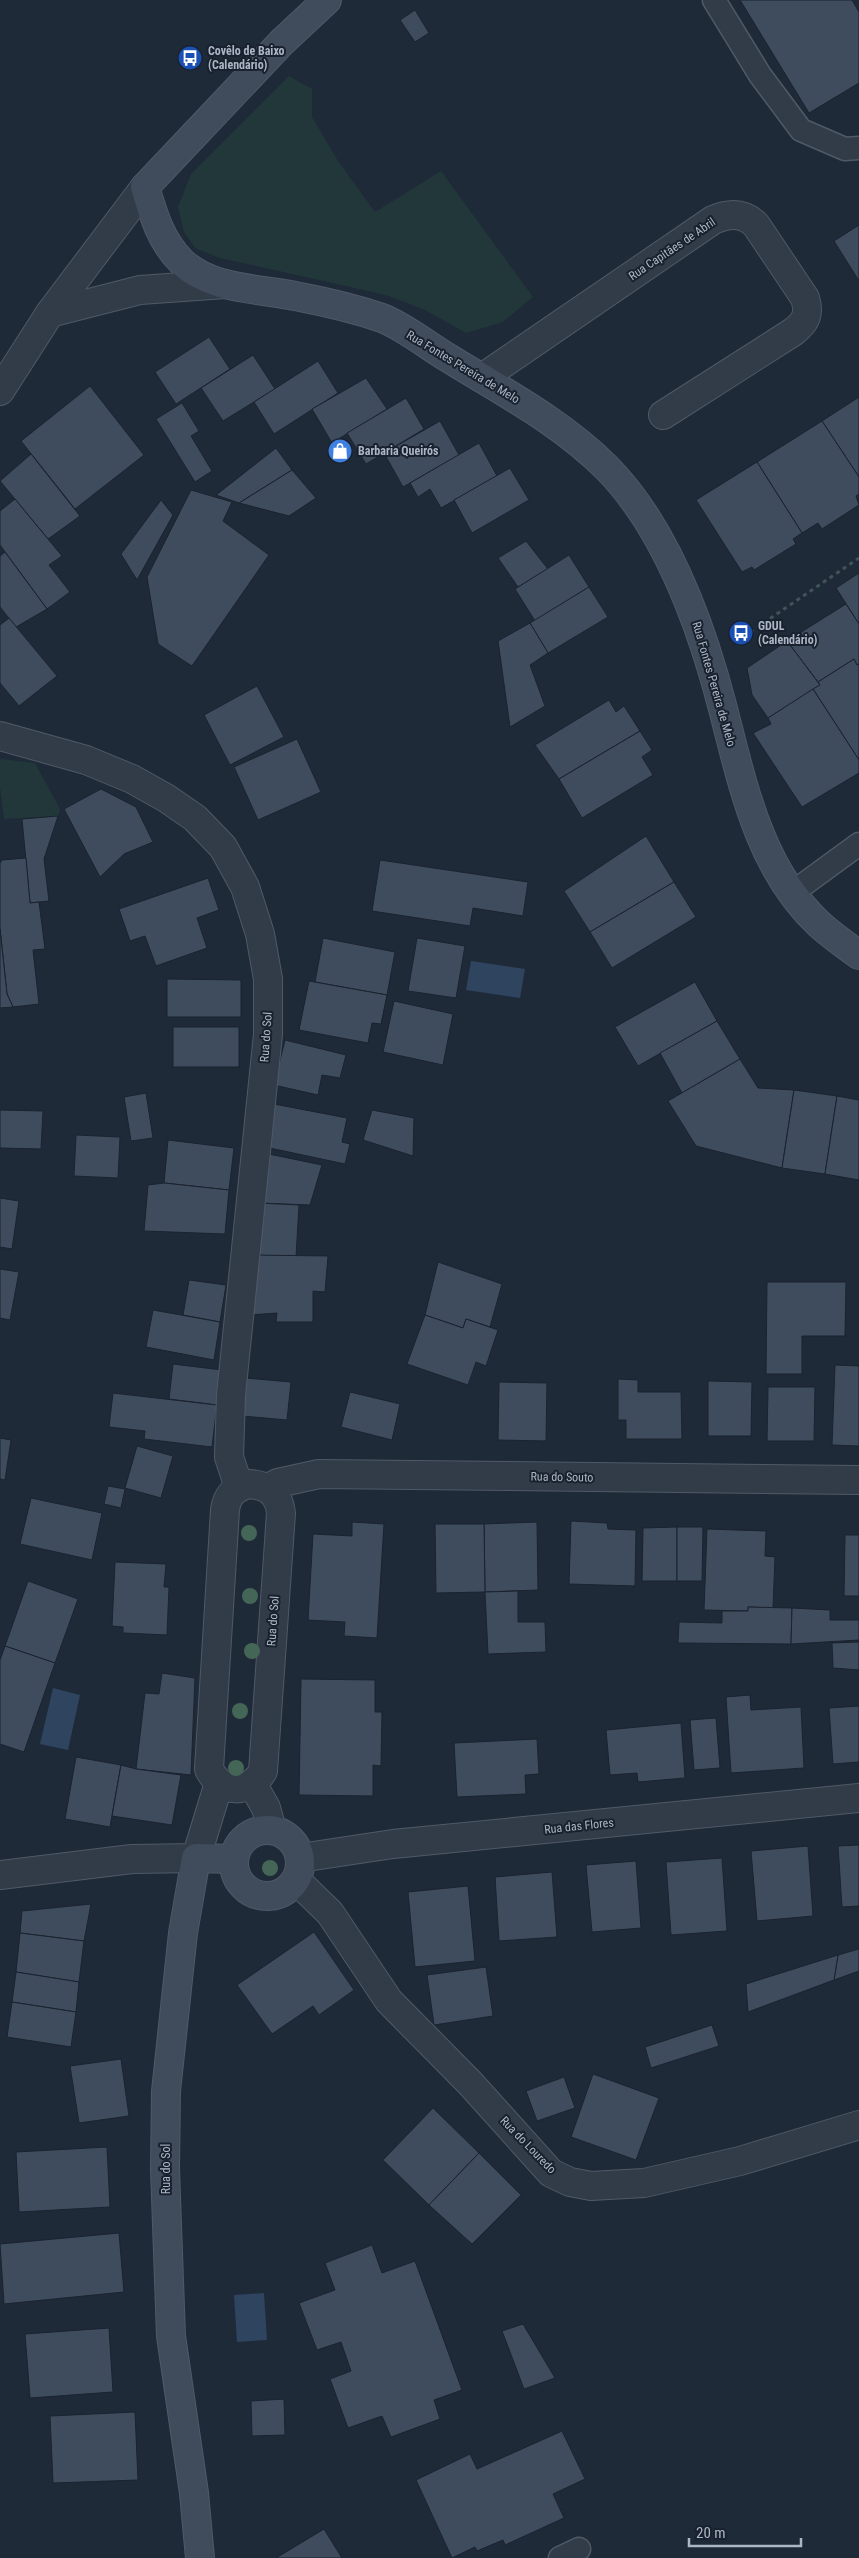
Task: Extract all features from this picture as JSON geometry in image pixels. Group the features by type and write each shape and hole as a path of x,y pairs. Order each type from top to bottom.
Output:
{"street":[{"path":"0,391 50,312 145,187 282,42 327,0"},
{"name":"Rua Fontes Pereira de Melo","path":"145,187 153,215 166,242 183,263 225,284 300,297 383,319 563,429 608,470 652,526 676,572 709,660 739,778 756,825 774,864 792,893 818,924 859,955"},
{"name":"Rua Capitães de Abril","path":"482,378 713,220 726,214 748,217 805,298 808,308 807,317 793,332 663,415"},
{"name":"Rua Fontes Pereira de Melo","path":"50,312 140,290 225,284"},
{"name":"Rua do Sol","path":"0,736 86,760 132,779 166,798 195,818 223,846 245,886 260,934 268,978 268,1034 230,1395 229,1457 239,1487"},
{"name":"Rua do Souto","path":"268,1488 278,1482 320,1474 859,1480"},
{"path":"268,1488 249,1484 239,1487 226,1501 224,1510 209,1769 219,1783 235,1790 253,1785 266,1808 272,1830"},
{"name":"Rua do Sol","path":"253,1785 263,1771 281,1513 280,1503 268,1488"},
{"name":"Rua do Sol","path":"200,2558 194,2493 171,2336 165,2169 166,2091 183,1933 196,1858 219,1783"},
{"name":"Rua das Flores","path":"234,1859 234,1870 239,1880 256,1895 278,1894 298,1869 393,1844 859,1798"},
{"path":"0,1875 132,1859 234,1859 237,1849 251,1834 272,1830 290,1840 298,1869"},
{"name":"Rua do Louredo","path":"298,1869 389,2001 470,2083 552,2173 570,2182 591,2186 644,2183 740,2161 859,2125"}],"lane":[{"path":"714,0 760,75 801,130 846,149 859,148"},
{"path":"792,893 859,844"}],"path":[{"path":"709,660 859,558"}],"green space":[{"path":"289,76 312,89 312,117 338,161 375,212 441,171 533,297 503,322 466,333 425,310 386,295 220,258 195,248 184,232 178,207 191,174"},
{"path":"0,759 35,763 60,809 58,816 4,819 0,787"}],"water":[{"path":"471,961 525,969 520,998 466,990"},
{"path":"53,1688 80,1695 68,1750 40,1744"},
{"path":"264,2293 267,2340 237,2342 234,2295"}],"building":[{"path":"740,0 852,0 859,12 859,83 809,113"},
{"path":"415,10 429,33 415,42 400,20"},
{"path":"859,225 859,281 834,241"},
{"path":"209,337 230,369 176,404 155,372"},
{"path":"253,355 275,389 223,421 201,388"},
{"path":"318,361 338,393 274,434 254,402"},
{"path":"366,378 387,409 332,443 312,409"},
{"path":"90,386 144,455 75,509 21,441"},
{"path":"859,397 859,477 822,421"},
{"path":"406,398 424,429 366,464 347,433"},
{"path":"182,403 199,431 191,436 212,471 195,482 156,419"},
{"path":"440,421 459,455 403,487 384,453"},
{"path":"822,421 859,477 859,494 856,496 859,505 822,529 818,523 802,533 757,462"},
{"path":"479,443 497,476 441,508 430,489 418,497 410,483"},
{"path":"276,448 292,470 239,503 216,495"},
{"path":"31,454 80,516 48,539 0,481"},
{"path":"757,462 802,533 793,539 796,544 754,570 752,567 742,572 696,500"},
{"path":"510,468 529,500 472,533 454,500"},
{"path":"292,470 316,498 289,516 239,503"},
{"path":"191,490 232,502 223,521 269,555 192,666 158,644 147,577"},
{"path":"15,499 62,556 49,565 70,592 47,609 0,545 0,511"},
{"path":"161,500 173,515 137,580 121,554"},
{"path":"526,541 548,569 518,587 498,558"},
{"path":"5,552 47,609 16,627 0,607 0,556"},
{"path":"569,555 589,587 535,621 515,589"},
{"path":"859,573 859,624 836,588"},
{"path":"589,587 608,617 548,653 530,623"},
{"path":"846,604 859,624 859,664 857,665 854,659 818,682 787,641"},
{"path":"9,618 57,676 19,706 0,683 0,625"},
{"path":"530,623 548,653 530,665 545,706 510,727 498,641"},
{"path":"787,641 820,685 768,718 752,695 747,668"},
{"path":"854,659 857,665 859,664 859,760 813,689 820,685 818,682"},
{"path":"257,686 284,737 230,765 204,715"},
{"path":"813,689 859,760 859,773 802,807 753,733 771,724 768,718"},
{"path":"609,700 616,712 624,706 640,731 559,779 535,745"},
{"path":"640,731 652,750 642,757 653,775 582,818 559,779"},
{"path":"297,739 321,792 258,820 234,767"},
{"path":"101,789 136,807 153,842 124,854 100,877 64,809"},
{"path":"58,816 44,859 49,901 30,903 22,819"},
{"path":"646,836 674,882 590,932 564,891"},
{"path":"26,858 30,903 39,902 45,949 33,950 39,1004 13,1007 7,994 0,929 0,863 2,860"},
{"path":"380,860 528,882 523,916 473,908 470,926 372,911"},
{"path":"208,878 219,910 197,918 207,948 156,966 145,936 130,941 119,909"},
{"path":"674,882 696,917 612,968 590,932"},
{"path":"0,929 7,994 13,1007 0,1008"},
{"path":"323,938 395,952 387,995 315,982"},
{"path":"417,938 465,946 456,998 408,991"},
{"path":"167,979 241,980 241,1017 167,1017"},
{"path":"309,981 387,995 381,1024 372,1023 368,1043 299,1030"},
{"path":"695,982 717,1021 638,1066 615,1027"},
{"path":"394,1001 453,1014 443,1065 383,1052"},
{"path":"717,1021 740,1059 682,1093 660,1053"},
{"path":"173,1027 239,1027 239,1067 173,1067"},
{"path":"285,1040 346,1055 340,1078 322,1075 318,1095 274,1085"},
{"path":"740,1059 758,1088 794,1090 782,1168 696,1146 668,1101"},
{"path":"794,1090 837,1096 825,1174 782,1168"},
{"path":"146,1093 153,1138 131,1141 124,1097"},
{"path":"837,1096 859,1100 859,1180 825,1174"},
{"path":"274,1104 347,1118 342,1142 350,1144 345,1164 265,1147"},
{"path":"0,1110 43,1111 41,1149 0,1148"},
{"path":"372,1110 414,1118 413,1156 363,1140"},
{"path":"76,1135 120,1137 118,1178 74,1176"},
{"path":"168,1140 234,1148 229,1190 164,1183"},
{"path":"264,1153 322,1165 310,1205 258,1203"},
{"path":"164,1183 229,1190 225,1234 144,1231 148,1185"},
{"path":"0,1198 19,1201 12,1249 0,1247"},
{"path":"258,1203 299,1205 296,1257 254,1255"},
{"path":"254,1255 328,1256 325,1292 313,1291 313,1322 276,1322 277,1313 250,1315"},
{"path":"438,1262 502,1284 490,1327 466,1319 463,1328 425,1315"},
{"path":"0,1269 19,1272 10,1320 0,1318"},
{"path":"189,1280 226,1285 220,1322 183,1315"},
{"path":"767,1282 846,1282 845,1336 802,1336 802,1374 766,1374"},
{"path":"153,1310 220,1322 214,1360 146,1347"},
{"path":"425,1315 463,1328 466,1319 498,1330 486,1366 476,1362 468,1385 407,1364"},
{"path":"173,1364 222,1370 217,1405 169,1399"},
{"path":"835,1365 859,1366 859,1446 832,1445"},
{"path":"246,1378 291,1382 287,1420 242,1416"},
{"path":"618,1379 638,1380 638,1392 681,1392 682,1439 626,1439 626,1420 618,1420"},
{"path":"708,1381 752,1382 751,1436 708,1436"},
{"path":"499,1382 547,1383 546,1441 498,1440"},
{"path":"768,1387 815,1387 814,1441 767,1441"},
{"path":"350,1392 400,1404 392,1440 341,1427"},
{"path":"113,1393 217,1405 212,1447 144,1439 145,1431 109,1427"},
{"path":"0,1438 11,1440 5,1480 0,1479"},
{"path":"137,1446 173,1456 161,1498 125,1488"},
{"path":"108,1486 125,1489 121,1508 104,1504"},
{"path":"31,1498 102,1513 92,1560 20,1544"},
{"path":"571,1521 607,1523 608,1529 636,1530 635,1586 569,1584"},
{"path":"352,1522 384,1524 377,1638 344,1636 345,1622 308,1620 313,1534 352,1536"},
{"path":"537,1522 538,1590 485,1592 484,1524"},
{"path":"435,1524 484,1524 485,1592 436,1593"},
{"path":"677,1527 677,1581 642,1581 643,1528"},
{"path":"677,1527 703,1527 702,1581 677,1581"},
{"path":"707,1529 766,1531 765,1556 775,1557 773,1608 748,1607 748,1611 704,1610"},
{"path":"845,1535 859,1535 859,1596 844,1596"},
{"path":"115,1562 166,1564 164,1587 169,1587 167,1635 123,1633 123,1627 112,1626"},
{"path":"28,1581 78,1599 55,1663 5,1646"},
{"path":"518,1591 518,1622 545,1622 546,1652 488,1654 485,1592"},
{"path":"748,1607 792,1608 791,1644 678,1643 679,1622 722,1623 722,1611 748,1611"},
{"path":"792,1608 830,1610 830,1620 859,1620 859,1640 791,1644"},
{"path":"859,1642 859,1670 833,1668 832,1643"},
{"path":"5,1646 55,1663 24,1752 0,1744 0,1660"},
{"path":"162,1673 195,1678 191,1775 136,1769 145,1693 159,1694"},
{"path":"301,1679 375,1680 375,1712 382,1712 381,1766 373,1765 373,1796 299,1795"},
{"path":"750,1695 751,1710 801,1707 804,1768 731,1773 726,1697"},
{"path":"859,1706 859,1762 833,1764 829,1708"},
{"path":"716,1718 720,1768 694,1770 690,1720"},
{"path":"681,1723 685,1778 638,1782 637,1773 610,1775 606,1730"},
{"path":"537,1739 539,1774 525,1775 526,1794 457,1797 454,1743"},
{"path":"76,1757 121,1765 110,1827 65,1819"},
{"path":"121,1765 181,1775 172,1825 112,1816"},
{"path":"859,1845 859,1906 842,1907 838,1846"},
{"path":"808,1846 813,1916 757,1921 751,1851"},
{"path":"722,1858 727,1931 671,1935 666,1862"},
{"path":"636,1861 641,1928 592,1932 586,1865"},
{"path":"552,1872 557,1937 499,1941 495,1877"},
{"path":"468,1886 475,1961 415,1967 408,1892"},
{"path":"91,1904 84,1941 20,1933 22,1911"},
{"path":"314,1932 354,1990 319,2015 313,2006 272,2034 237,1985"},
{"path":"20,1933 84,1941 79,1982 16,1972"},
{"path":"859,1949 859,1971 834,1980 838,1955"},
{"path":"838,1955 834,1980 748,2012 746,1984"},
{"path":"486,1967 493,2016 434,2025 427,1975"},
{"path":"16,1972 79,1982 76,2012 12,2002"},
{"path":"12,2002 76,2012 71,2047 7,2037"},
{"path":"712,2025 719,2046 651,2068 645,2047"},
{"path":"121,2059 129,2116 79,2123 70,2066"},
{"path":"593,2074 659,2098 636,2160 571,2137"},
{"path":"564,2077 575,2108 537,2121 526,2091"},
{"path":"433,2108 479,2153 429,2205 383,2160"},
{"path":"107,2147 110,2207 19,2212 16,2152"},
{"path":"479,2153 521,2195 472,2244 429,2205"},
{"path":"119,2233 124,2292 4,2304 0,2244"},
{"path":"372,2245 382,2273 415,2261 462,2390 434,2400 440,2419 391,2437 382,2416 348,2428 330,2379 351,2371 341,2342 317,2350 299,2303 335,2290 325,2263"},
{"path":"523,2324 555,2378 524,2389 502,2331"},
{"path":"109,2328 113,2392 30,2398 25,2334"},
{"path":"284,2399 285,2435 252,2436 251,2401"},
{"path":"135,2412 138,2480 53,2483 50,2416"},
{"path":"562,2431 585,2479 553,2494 564,2518 505,2545 503,2540 477,2551 475,2547 452,2558 416,2480 470,2454 477,2469"},
{"path":"324,2529 342,2558 276,2558"}],"place":[{"name":"Covêlo de Baixo (Calendário)","path":"190,58"},
{"name":"Barbaria Queirós","path":"340,451"},
{"name":"GDUL (Calendário)","path":"741,633"}]}
